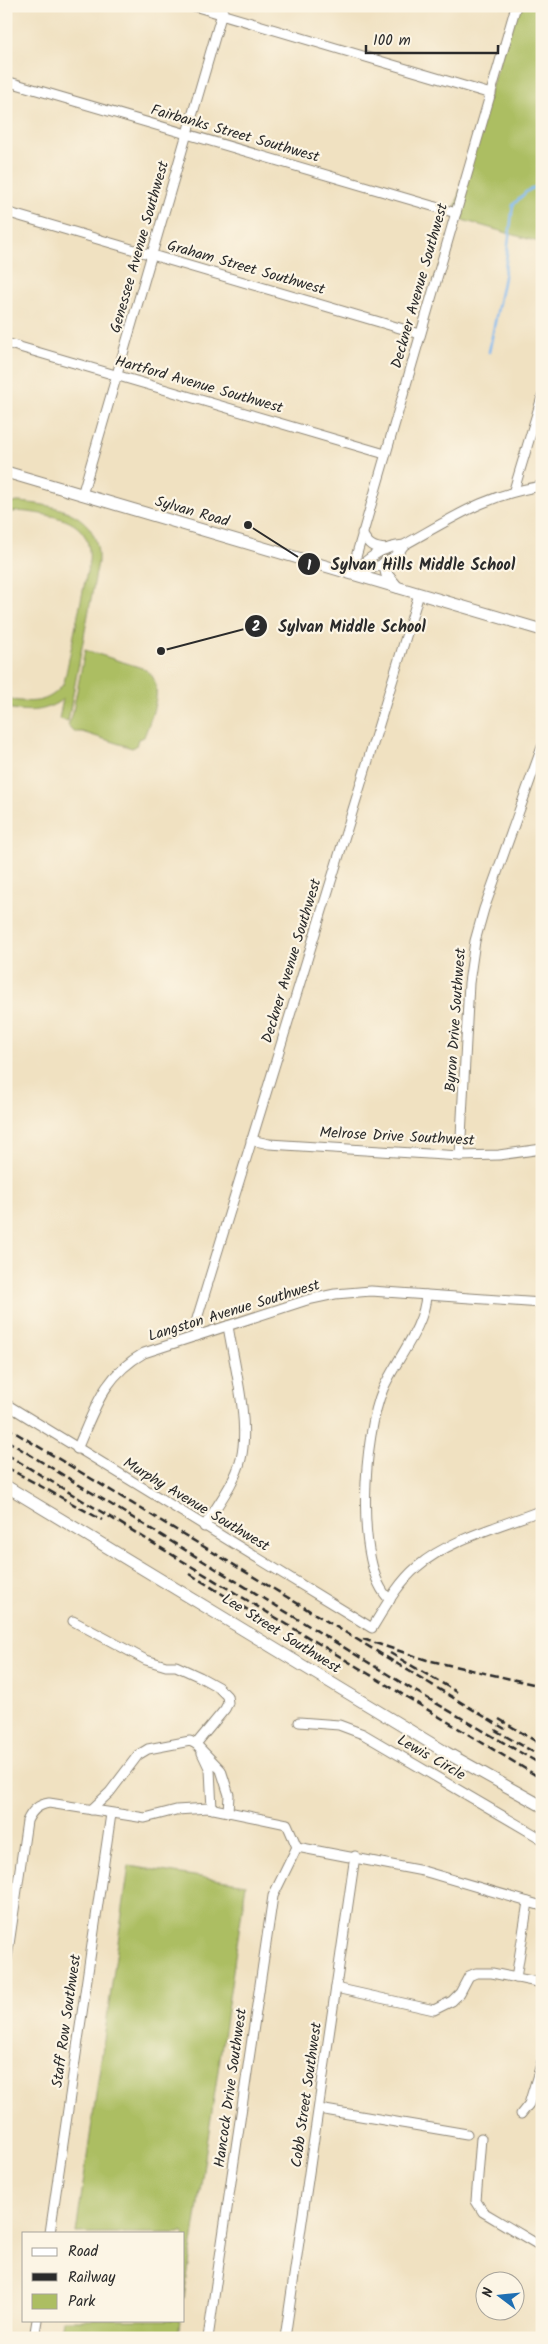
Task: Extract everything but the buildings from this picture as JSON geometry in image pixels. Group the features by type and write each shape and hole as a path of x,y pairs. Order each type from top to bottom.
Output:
{"main road":[{"name":"Sylvan Road","path":"6,472 542,630"},
{"path":"384,563 387,575 399,588"},
{"name":"Lee Street Southwest","path":"6,1486 447,1753 542,1806"}],"street":[{"path":"194,6 223,10 491,94"},
{"name":"Deckner Avenue Southwest","path":"350,574 516,6"},
{"name":"Genessee Avenue Southwest","path":"82,495 223,10"},
{"name":"Fairbanks Street Southwest","path":"6,81 456,214"},
{"name":"Graham Street Southwest","path":"6,212 420,334"},
{"name":"Hartford Avenue Southwest","path":"6,343 385,454"},
{"path":"514,490 542,397"},
{"path":"350,574 366,560 386,549 392,546 404,546 483,502 514,490 542,486"},
{"path":"362,533 370,545 375,548 386,549"},
{"path":"350,574 370,570 384,563 400,553 404,546"},
{"name":"Deckner Avenue Southwest","path":"197,1336 196,1322 419,594"},
{"name":"Byron Drive Southwest","path":"460,1156 469,983 475,941 484,909 542,747"},
{"name":"Melrose Drive Southwest","path":"251,1140 269,1144 460,1156 499,1155 542,1149"},
{"name":"Langston Avenue Southwest","path":"78,1449 101,1393 119,1370 144,1353 307,1300 335,1294 370,1291 542,1303"},
{"path":"426,1295 424,1312 383,1390 367,1463 365,1504 369,1544 379,1586 390,1600 404,1580 430,1557 453,1544 542,1510"},
{"path":"204,1527 234,1476 243,1446 243,1422 228,1326"},
{"name":"Murphy Avenue Southwest","path":"6,1404 204,1527 372,1628 390,1600"},
{"path":"73,1621 146,1660 166,1666 176,1666 189,1671 222,1691 228,1703 196,1744"},
{"name":"Lewis Circle","path":"299,1722 339,1725 363,1734 542,1839"},
{"path":"91,1810 110,1792 138,1755 148,1749 190,1741 196,1744 216,1763 224,1777 229,1795 228,1812"},
{"path":"196,1744 206,1759 210,1770 212,1809"},
{"path":"6,1966 27,1820 38,1807 49,1803 145,1818 190,1808 212,1809 287,1824 297,1847 424,1870 542,1906"},
{"name":"Staff Row Southwest","path":"50,2232 111,1814"},
{"name":"Hancock Drive Southwest","path":"208,2338 273,1896 297,1847"},
{"name":"Cobb Street Southwest","path":"285,2338 355,1856"},
{"path":"516,1978 528,1902"},
{"path":"336,1988 434,2010 452,2001 460,1994 468,1976 476,1973 484,1972 542,1983"},
{"path":"521,2114 529,2104 542,2061"},
{"path":"319,2109 467,2134"},
{"path":"480,2138 476,2201 482,2212 542,2247"},
{"path":"34,2338 37,2322"}],"green space":[{"path":"516,6 542,6 542,243 452,217"},
{"path":"18,502 61,509 74,515 84,522 92,532 97,545 98,562 68,721 59,719 63,699 49,707 29,711 6,708 6,699 38,701 52,695 64,683 89,562 87,540 83,533 70,522 52,516 28,512 6,513 6,504"},
{"path":"85,650 142,668 155,681 156,700 154,710 144,737 138,739 136,746 132,748 82,732 74,732 68,725 72,716"},
{"path":"129,1866 246,1884 185,2291 185,2232 76,2232"},
{"path":"63,2322 180,2322 178,2338 60,2338"}],"waterway":[{"path":"489,352 504,277 513,205 526,192 542,183"}],"railway":[{"path":"6,1427 505,1729"},
{"path":"6,1440 410,1688 542,1765"},
{"path":"6,1454 542,1779"},
{"path":"6,1467 102,1520"},
{"path":"190,1574 256,1615"},
{"path":"363,1639 427,1660 542,1686"},
{"path":"390,1653 457,1692"},
{"path":"499,1719 542,1745"},
{"path":"495,1730 542,1757"}],"place":[{"name":"Sylvan Hills Middle School","path":"248,525"},
{"name":"Sylvan Middle School","path":"161,651"}]}
